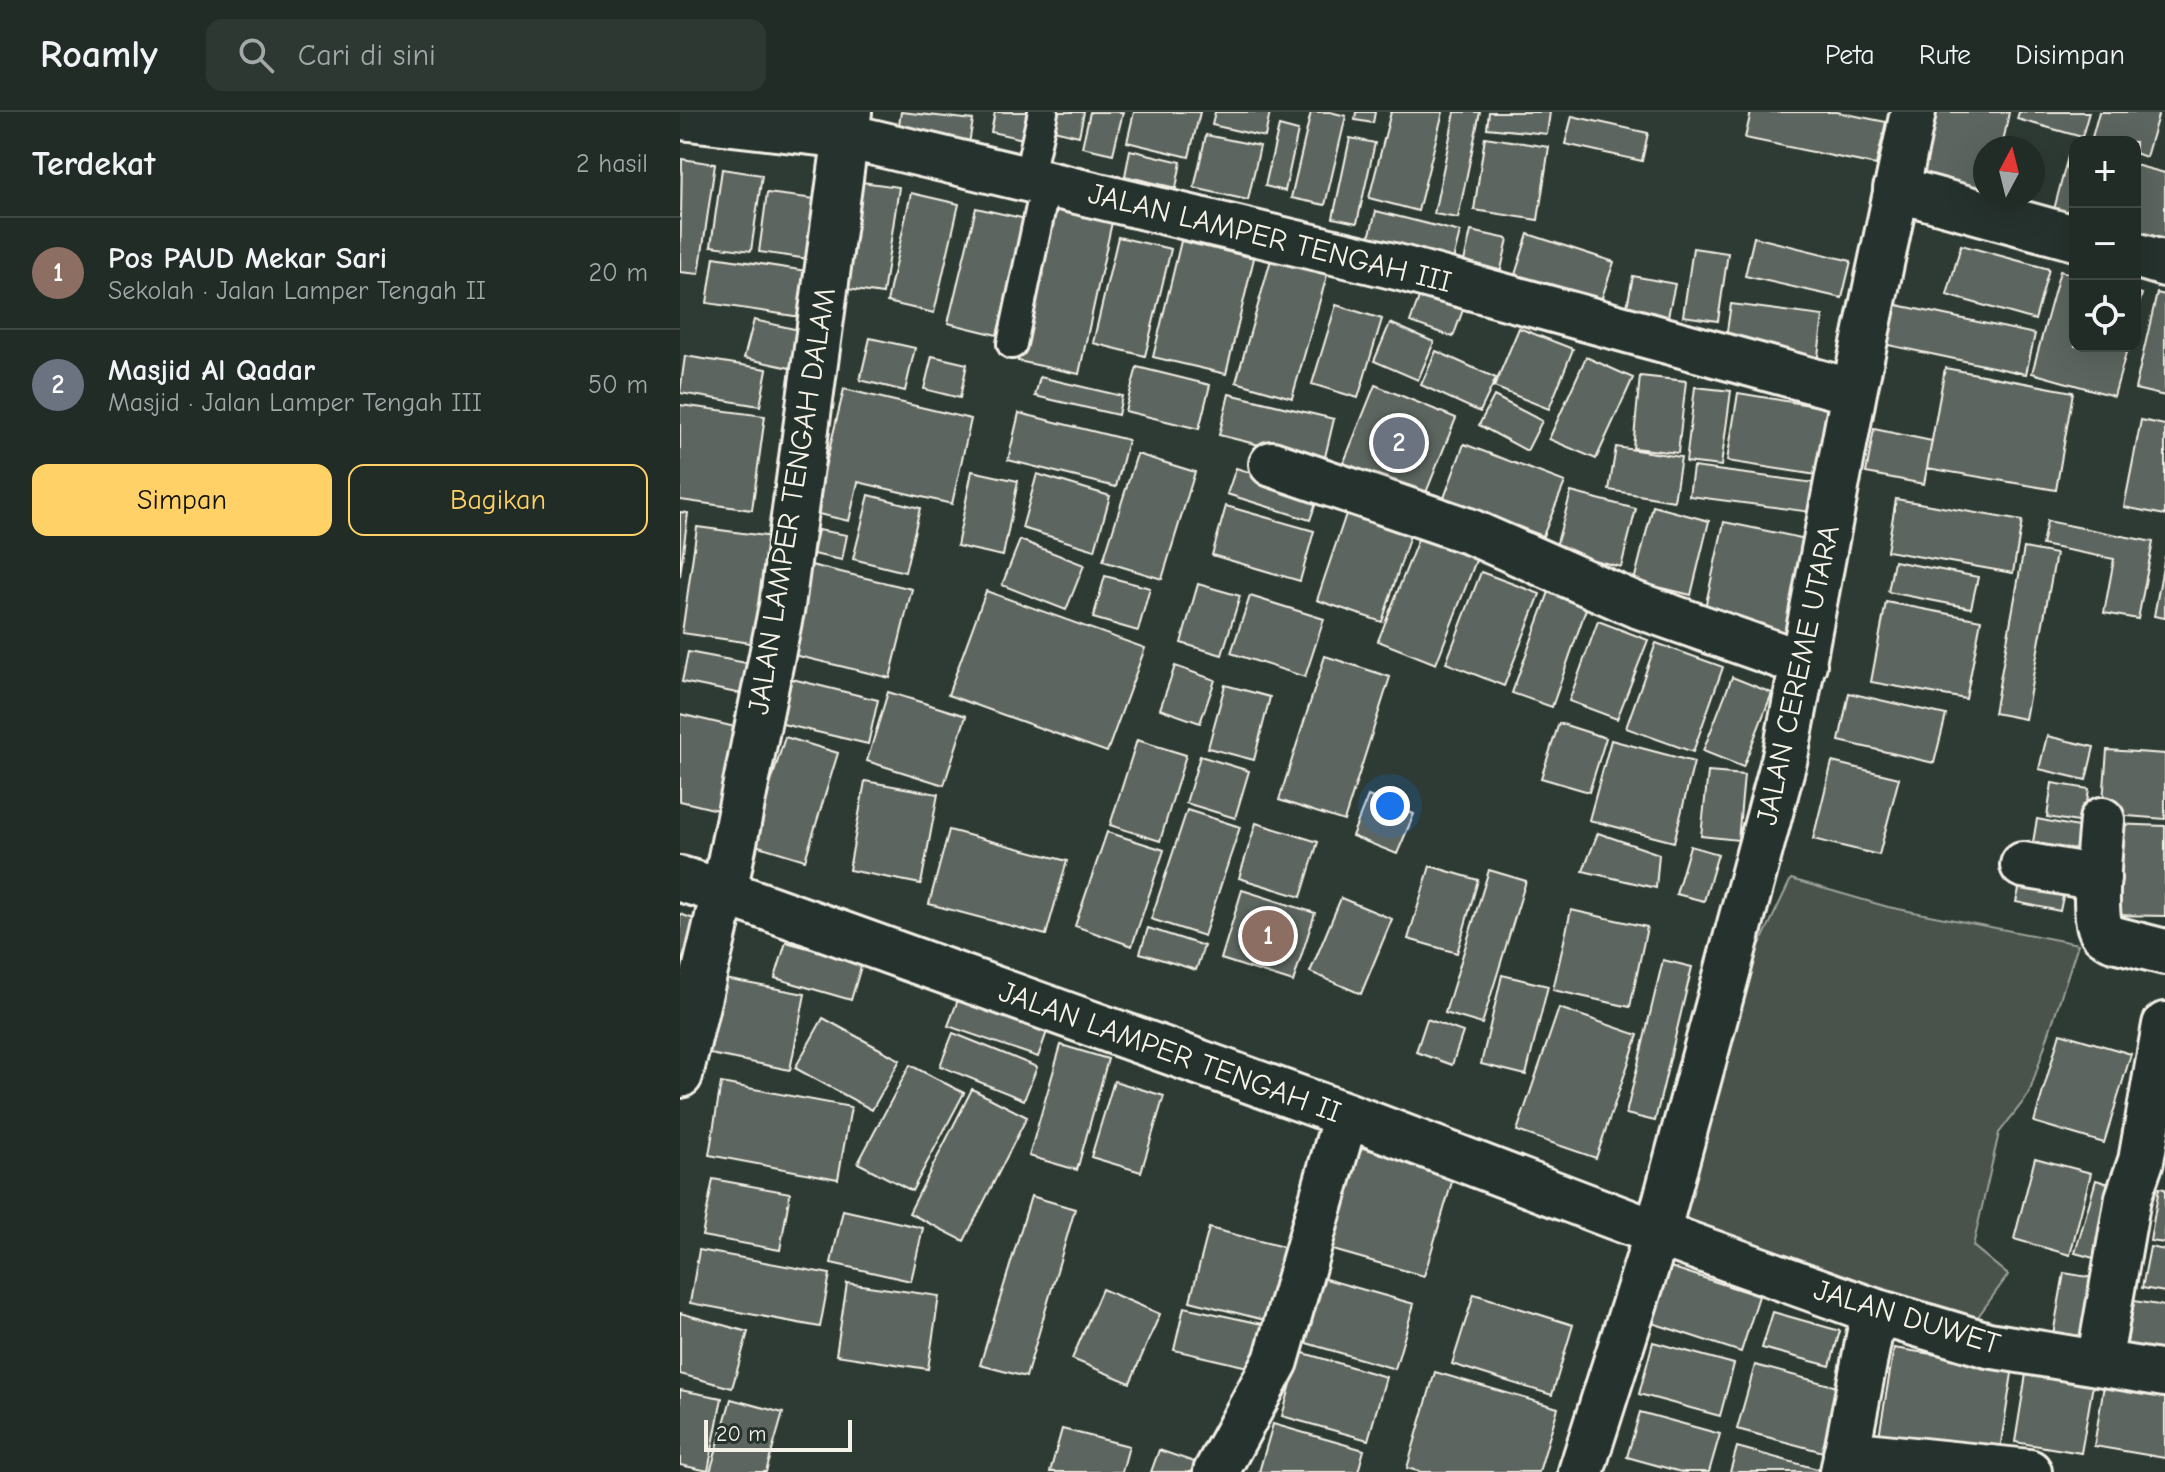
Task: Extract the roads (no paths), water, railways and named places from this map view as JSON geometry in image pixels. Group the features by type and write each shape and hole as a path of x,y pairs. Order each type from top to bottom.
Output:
{"street":[{"name":"JALAN CEREME UTARA","path":"1581,1472 1657,1233 1785,757 1854,392 1913,112"},
{"name":"JALAN LAMPER TENGAH III","path":"680,117 848,124 1037,181 1397,267 1854,392"},
{"name":"JALAN LAMPER TENGAH DALAM","path":"680,1075 724,892 782,606 848,124"},
{"path":"1896,189 2069,236"},
{"path":"2141,257 2165,264"},
{"path":"1272,464 1471,532 1634,604 1804,664"},
{"path":"2102,820 2098,878 2100,928 2106,936 2165,952"},
{"path":"2023,865 2098,878"},
{"name":"JALAN LAMPER TENGAH II","path":"680,879 724,892 1346,1115 1657,1233"},
{"path":"2099,1363 2128,1198 2141,1161 2165,1025"},
{"path":"1216,1472 1276,1361 1346,1115"},
{"name":"JALAN DUWET","path":"1657,1233 1874,1311 1988,1345 2165,1374"},
{"path":"1874,1311 1844,1462 2029,1472"}],"lane":[{"path":"1012,344 1037,181 1043,112"}],"place":[{"name":"Masjid Al Qadar","path":"1399,443"},
{"name":"Pos PAUD Mekar Sari","path":"1268,936"}]}
